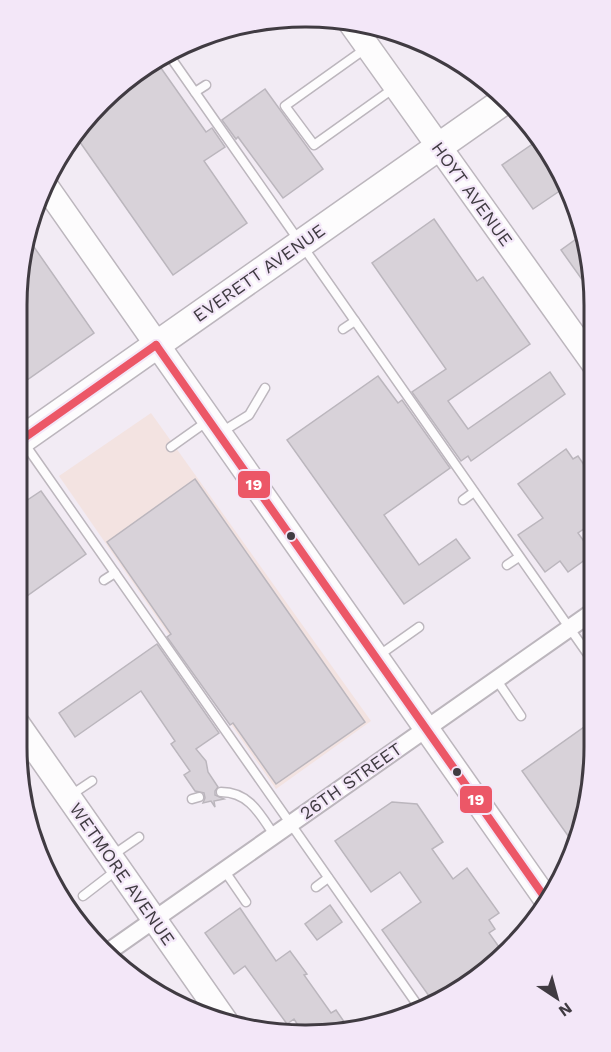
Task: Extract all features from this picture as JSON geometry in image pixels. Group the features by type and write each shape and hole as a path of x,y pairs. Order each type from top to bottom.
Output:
{"main road":[{"name":"HOYT AVENUE","path":"357,31 584,350"},
{"name":"EVERETT AVENUE","path":"27,433 498,105"},
{"path":"51,193 542,894"},
{"name":"WETMORE AVENUE","path":"27,739 219,1011"}],"street":[{"name":"26TH STREET","path":"114,948 584,618"}],"lane":[{"path":"368,47 285,106 314,145 396,87"},
{"path":"173,61 584,649"},
{"path":"195,92 206,85"},
{"path":"343,329 355,321"},
{"path":"171,447 214,427 249,415 266,388"},
{"path":"27,449 416,1002"},
{"path":"463,500 474,492"},
{"path":"75,514 83,508"},
{"path":"507,565 519,557"},
{"path":"104,580 115,573"},
{"path":"375,657 419,627"},
{"path":"496,679 521,716"},
{"path":"68,797 92,781"},
{"path":"221,792 233,792 248,800 274,835"},
{"path":"83,896 139,837"},
{"path":"224,870 246,903"},
{"path":"316,887 328,878"}],"shaded area":[{"path":"151,413 371,721 276,789 59,476"}],"building":[{"path":"161,68 206,132 212,128 225,147 204,161 247,223 173,275 80,142 96,122 122,96"},
{"path":"265,89 323,169 283,198 238,137 236,139 222,120"},
{"path":"532,144 547,166 559,191 533,209 502,165"},
{"path":"434,219 477,281 483,277 530,344 448,401 468,429 550,372 565,394 471,461 468,456 461,461 412,392 446,369 372,263"},
{"path":"576,239 583,280 561,250"},
{"path":"33,246 94,333 27,380 27,306"},
{"path":"378,376 398,403 402,400 450,468 384,515 419,565 456,539 470,558 404,604 287,440"},
{"path":"566,449 573,459 578,456 584,465 584,529 578,533 584,541 584,560 568,572 560,561 545,572 518,535 543,518 518,484"},
{"path":"195,479 365,722 276,784 233,723 230,725 167,637 171,634 107,542"},
{"path":"41,491 86,554 27,596 27,500"},
{"path":"157,644 219,733 196,749 206,761 208,772 218,787 215,795 224,799 214,801 215,807 211,801 203,803 204,793 195,791 184,775 190,771 171,744 175,741 141,691 75,737 59,713"},
{"path":"584,727 582,783 575,819 569,837 522,771"},
{"path":"392,802 417,804 443,842 432,849 453,879 467,868 499,913 489,920 495,929 489,933 499,946 460,978 429,996 382,930 421,902 400,872 371,892 335,841"},
{"path":"330,905 342,922 317,940 305,924"},
{"path":"240,908 276,961 290,951 331,1013 336,1010 345,1023 298,1025 294,1019 287,1024 245,966 234,974 205,933"}],"transit line":[{"name":"19","path":"156,345 542,893"},
{"name":"19","path":"27,436 156,345"}]}
